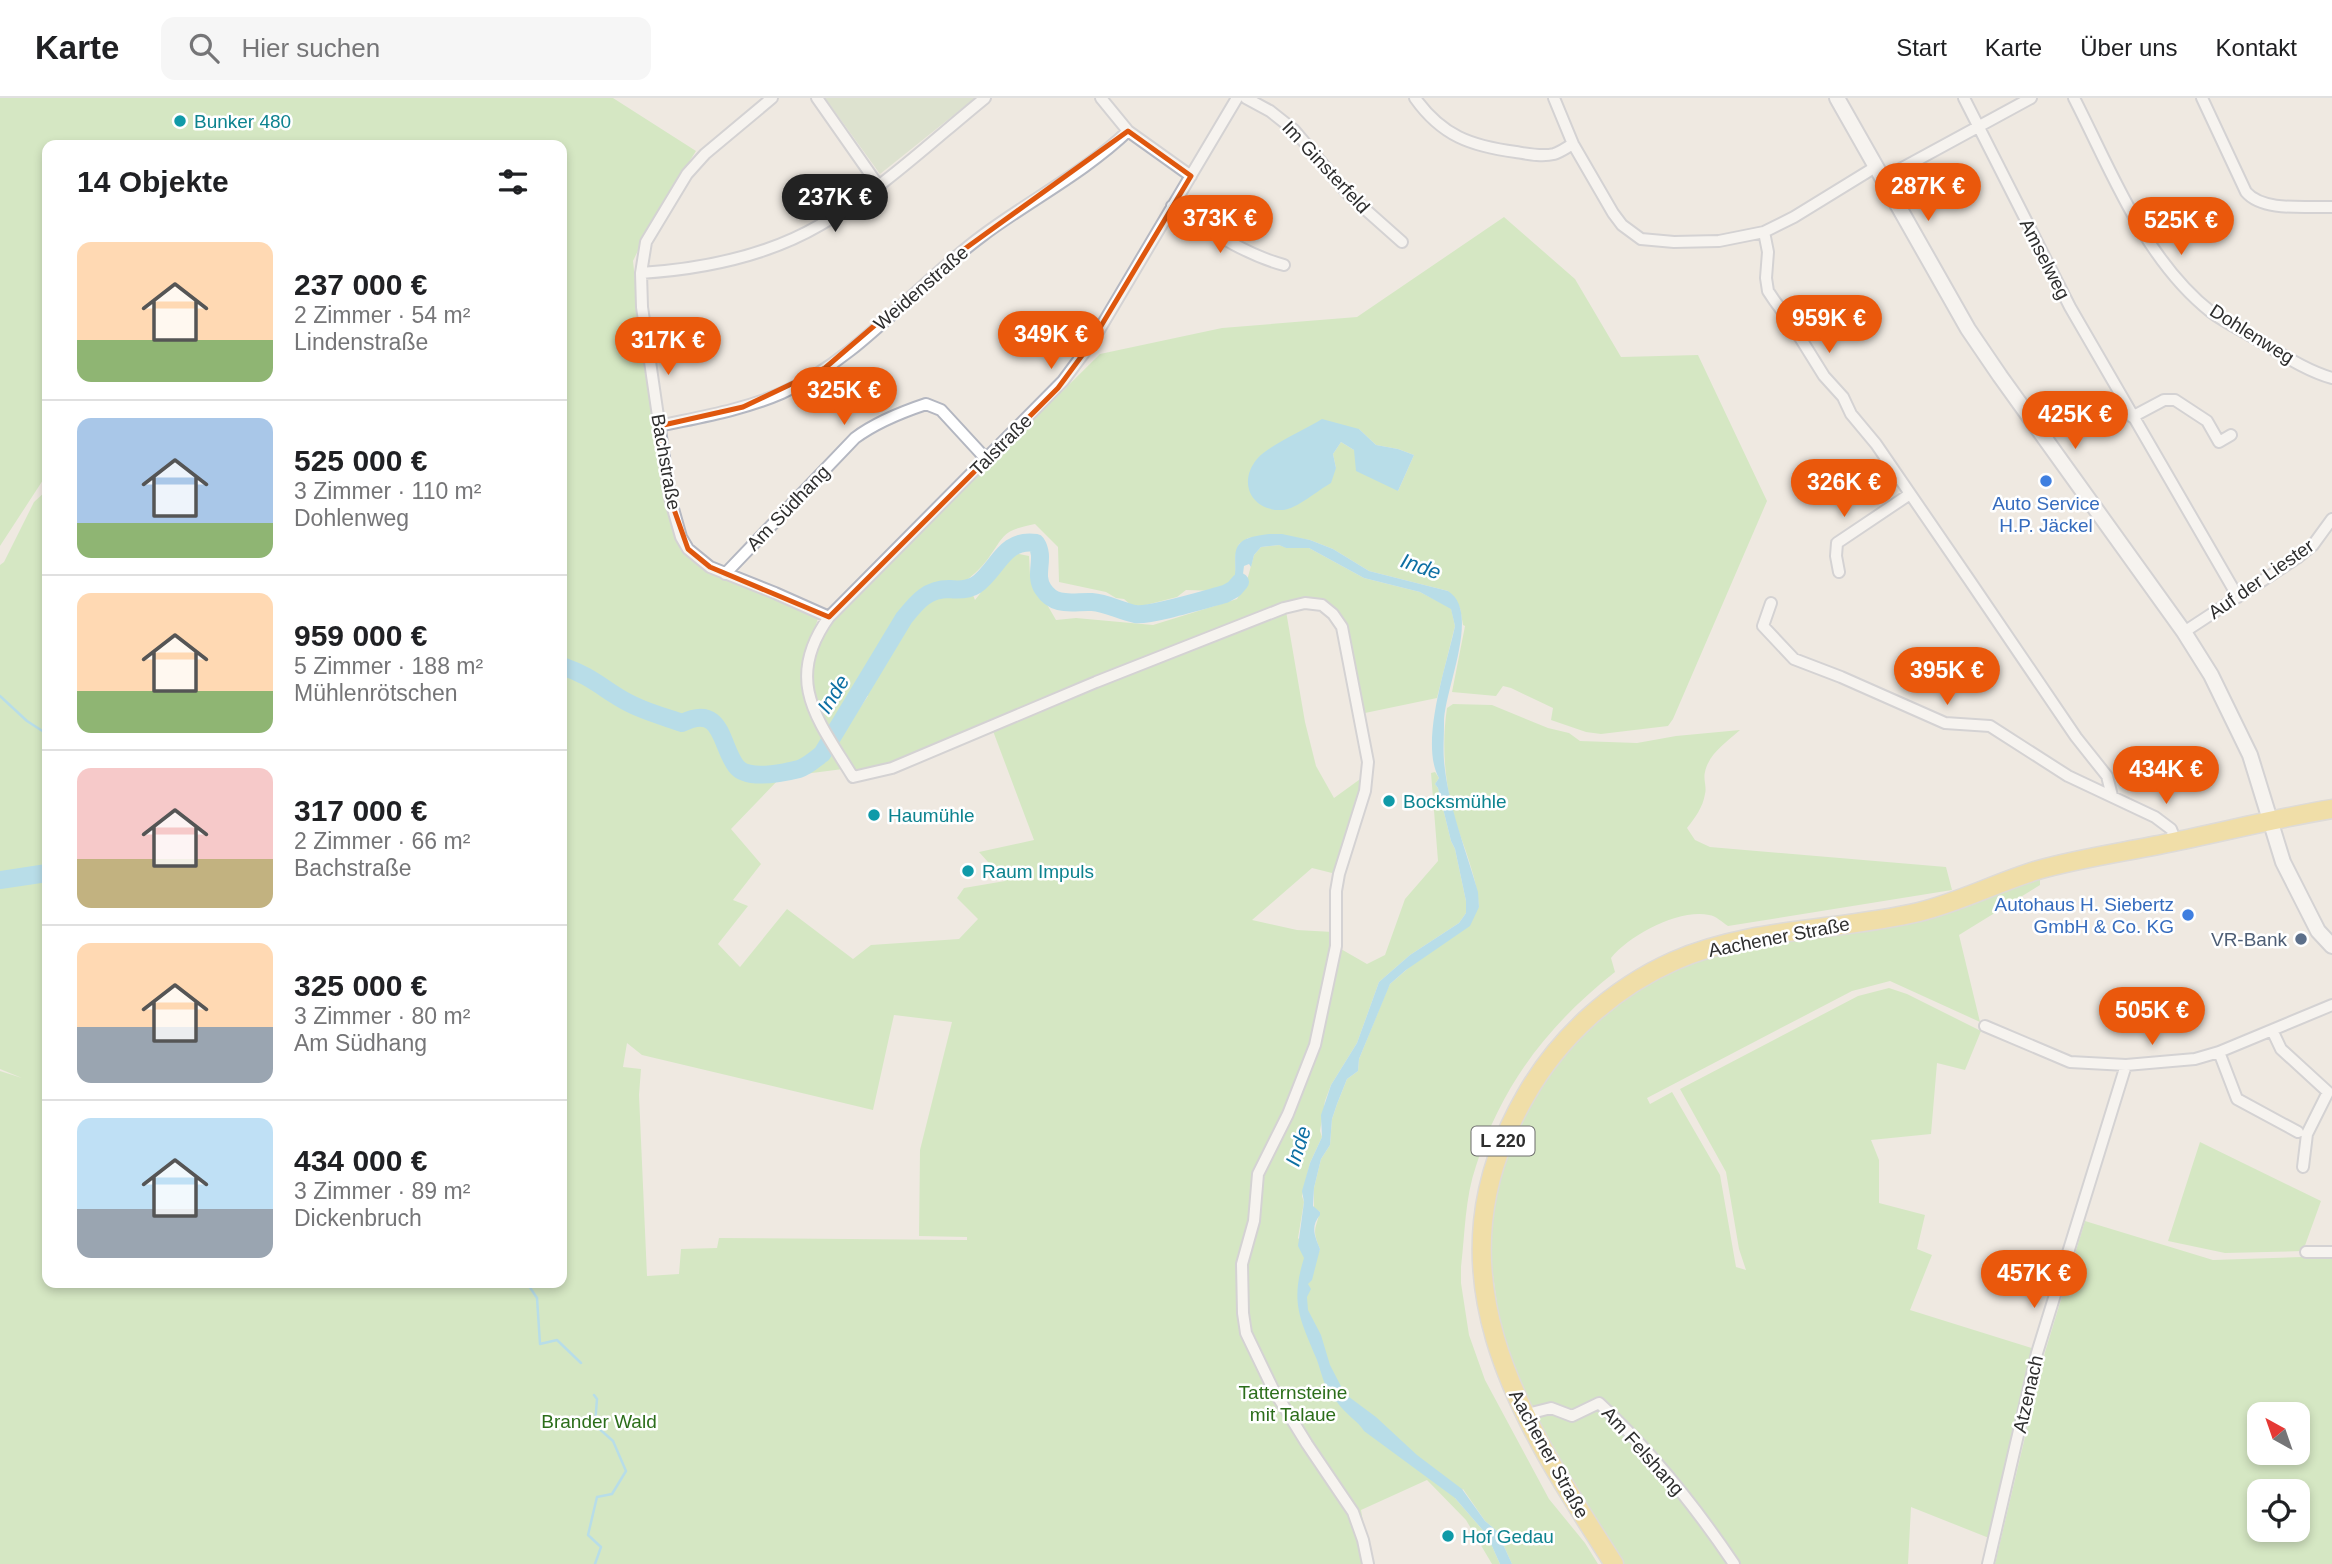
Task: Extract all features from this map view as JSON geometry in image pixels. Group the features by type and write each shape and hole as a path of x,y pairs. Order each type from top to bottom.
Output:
{"main road":[{"name":"Aachener Straße","path":"1614,1564 1559,1478 1524,1415 1508,1379 1488,1316 1482,1254 1483,1217 1490,1178 1516,1111 1557,1049 1590,1016 1626,988 1674,961 1727,943 1924,911 2039,870 2332,809"}],"street":[{"name":"Bachstraße","path":"772,98 705,154 687,174 646,242 641,272 642,307 670,498 681,537 698,559 725,574 829,617"},
{"path":"817,98 878,184"},
{"path":"641,272 673,271 706,265 790,240 841,212 985,98"},
{"path":"1101,98 1128,131 1191,176"},
{"name":"Talstraße","path":"1237,98 1089,346 1058,388 829,617 811,647 805,675 807,692 823,726 853,777 892,768 1096,682 1284,608 1305,603 1322,605 1334,614 1342,627 1368,762 1365,791 1339,874 1336,891 1336,946 1315,1045 1288,1114 1258,1174 1254,1220 1242,1264 1241,1293 1246,1333 1273,1389 1353,1511 1368,1564"},
{"name":"Im Ginsterfeld","path":"1246,98 1280,118 1294,130 1348,194 1402,242"},
{"path":"1415,98 1427,115 1456,138 1489,148 1538,155 1554,153 1573,144"},
{"path":"1553,98 1573,144 1612,213 1622,225 1642,239 1674,242 1719,242 1764,232 1881,172 1979,128 2031,98"},
{"path":"1837,98 1968,329 2185,632 2211,675 2254,766 2283,862 2319,931 2332,946"},
{"name":"Amselweg","path":"1964,98 2070,307 2238,597"},
{"name":"Dohlenweg","path":"2074,98 2146,240 2183,284 2211,312 2283,355 2332,378"},
{"path":"2202,98 2246,192 2255,201 2266,205 2332,207"},
{"name":"Weidenstraße","path":"659,426 743,407 783,392 825,368 861,341 960,253 1088,166 1128,131"},
{"path":"1172,206 1262,260 1284,265"},
{"path":"1764,232 1768,251 1766,278 1773,300 1791,323 1824,376 1843,397 1861,429 1876,444 2076,737 2107,776 2112,796"},
{"path":"2132,417 2164,400 2175,400 2207,421 2219,442 2231,435"},
{"name":"Am Südhang","path":"725,574 855,438 864,431 916,407 926,404 941,410 987,460"},
{"path":"1839,572 1837,542 1910,494"},
{"name":"Auf der Liester","path":"2185,632 2313,545 2332,519"},
{"path":"1771,603 1763,626 1794,659 1945,723 1990,726 2068,776 2155,817 2171,829 2176,842"},
{"path":"1985,1026 2070,1062 2126,1065 2195,1059 2219,1052 2332,1005"},
{"path":"2272,1030 2281,1049 2328,1092 2307,1134 2303,1167"},
{"path":"2219,1052 2237,1099 2298,1132"},
{"name":"Atzenach","path":"1988,1564 2037,1353 2126,1065"},
{"path":"2306,1252 2332,1252"},
{"name":"Am Felshang","path":"1524,1415 1552,1408 1572,1416 1599,1403 1709,1526 1734,1564"}],"highlighted area":[{"path":"1128,131 1191,176 1089,346 1058,388 829,617 710,567 688,549 670,498 659,426 743,407 825,368 959,253"}],"green space":[{"path":"0,98 613,98 696,151 653,219 633,261 643,353 667,498 684,550 818,618 802,673 804,692 843,769 781,777 731,829 761,864 733,900 748,906 718,944 740,967 787,909 853,959 871,945 959,939 978,919 957,898 964,888 1005,881 979,852 1034,840 993,731 1286,611 1305,722 1316,766 1334,798 1363,777 1362,790 1336,874 1312,868 1252,920 1297,930 1333,932 1334,945 1367,964 1385,955 1405,899 1438,861 1431,773 1435,772 1439,778 1435,784 1455,849 1466,901 1466,913 1459,923 1410,955 1379,982 1357,1043 1331,1085 1325,1101 1320,1131 1322,1137 1310,1163 1302,1196 1304,1202 1298,1238 1316,1259 1320,1249 1315,1230 1320,1212 1314,1208 1314,1188 1321,1159 1330,1145 1332,1119 1337,1104 1347,1079 1358,1071 1359,1059 1387,990 1390,984 1479,907 1474,877 1447,784 1445,723 1447,708 1453,704 1492,705 1548,728 1569,733 1580,741 1637,743 1740,730 1719,748 1707,765 1704,799 1687,828 1695,840 1710,847 1946,867 1952,890 1728,926 1712,916 1697,914 1655,926 1619,949 1611,958 1615,972 1569,1013 1549,1035 1514,1082 1499,1108 1476,1166 1467,1203 1461,1283 1469,1335 1485,1380 1549,1499 1585,1543 1598,1564 1512,1564 1497,1531 1485,1521 1463,1489 1455,1498 1487,1535 1500,1564 1492,1564 1466,1520 1427,1480 1361,1510 1370,1564 0,1564 0,1071 22,1078 0,1069 0,565 34,502 42,495 42,1288 567,1288 567,140 42,140 42,482 0,546","holes":["894,1015 952,1022 920,1150 919,1236 967,1237 967,1240 719,1238 717,1248 681,1249 679,1274 647,1276 639,1095 641,1069 623,1067 627,1043 642,1055 873,1110"]},
{"path":"825,98 975,98 880,174"},
{"path":"1504,217 1575,279 1621,357 1698,355 1767,501 1668,726 1601,734 1586,732 1551,720 1553,708 1511,688 1503,686 1496,696 1452,692 1465,626 1460,608 1448,591 1369,571 1333,549 1310,540 1275,534 1248,538 1239,544 1235,557 1236,576 1231,585 1220,591 1186,590 1177,597 1142,606 1131,605 1106,592 1059,582 1058,547 1035,524 1005,535 985,563 967,580 975,600 1010,555 1019,554 1029,556 1030,575 1056,620 1076,618 1153,625 1237,599 1246,584 1254,555 1261,547 1279,545 1287,548 1309,548 1364,578 1420,592 1451,608 1455,626 1437,698 1365,713 1344,625 1306,600 882,767 857,774 838,740 868,696 859,689 829,729 810,691 810,659 833,619 1100,354 1222,328 1357,317","holes":["1359,429 1376,445 1414,455 1398,491 1354,450 1341,442 1333,454 1336,468 1313,493 1298,504 1259,457"]},
{"path":"2040,874 2040,885 1959,935 1980,1022 1890,981 1852,991 1647,1098 1650,1104 1672,1092 1720,1175 1736,1267 1746,1270 1739,1249 1726,1172 1680,1089 1858,996 1889,988 1907,994 1981,1031 1965,1070 1937,1063 1931,1134 1871,1140 1879,1160 1879,1203 1925,1215 1917,1249 1932,1255 1910,1310 2035,1349 1989,1538 1911,1507 1908,1564 1624,1564 1565,1474 1515,1375 1498,1311 1490,1253 1492,1216 1510,1142 1540,1084 1593,1021 1629,994 1677,969 1740,948"},
{"path":"2200,1142 2321,1201 2303,1251 2225,1253 2168,1241"},
{"path":"2085,1221 2213,1260 2332,1256 2332,1564 1995,1564 2045,1352"}],"water":[{"path":"1322,419 1359,429 1376,445 1414,455 1398,491 1356,471 1354,450 1341,442 1333,454 1336,468 1331,483 1289,509 1272,509 1256,501 1248,486 1248,477 1257,459 1278,443"},
{"path":"1269,534 1310,540 1333,549 1369,571 1448,591 1458,601 1462,616 1458,653 1445,710 1444,756 1449,794 1478,892 1479,907 1470,926 1390,984 1359,1059 1358,1071 1347,1079 1332,1119 1330,1145 1321,1159 1314,1188 1313,1206 1320,1215 1314,1232 1320,1249 1312,1280 1308,1284 1311,1289 1307,1297 1308,1310 1345,1394 1462,1489 1485,1521 1497,1531 1512,1564 1500,1564 1487,1535 1455,1498 1364,1431 1334,1401 1326,1387 1302,1322 1297,1299 1304,1258 1298,1246 1304,1202 1302,1191 1310,1163 1322,1137 1321,1115 1331,1085 1357,1043 1379,982 1410,955 1459,923 1466,913 1455,849 1435,784 1439,778 1432,745 1436,703 1455,626 1451,609 1420,592 1364,578 1309,548 1286,548 1279,545 1261,547 1254,555 1251,567 1249,564 1244,566 1238,592 1221,601 1220,591 1229,587 1233,581 1239,544 1249,538"}],"waterway":[{"name":"Inde","path":"567,668 648,711 682,723 695,718 705,718 713,722 741,771 757,775 775,774 802,768 822,754 904,618 918,602 935,591 976,585 1002,556 1016,545 1036,543 1040,554 1040,583 1053,599 1098,603 1135,614 1165,610 1225,594 1240,582"},
{"path":"0,696 42,731"},
{"name":"Inde","path":"0,880 42,874"},
{"path":"530,1288 537,1298 540,1344 557,1340 581,1363"},
{"path":"594,1395 597,1399 595,1425 613,1441 626,1471 612,1494 597,1497 588,1535 601,1547 595,1564"}],"place":[{"name":"Bunker 480","path":"180,121"},
{"name":"Auto Service H.P. Jäckel","path":"2046,481"},
{"name":"Bocksmühle","path":"1389,801"},
{"name":"Haumühle","path":"874,815"},
{"name":"Raum Impuls","path":"968,871"},
{"name":"Autohaus H. Siebertz GmbH & Co. KG","path":"2188,915"},
{"name":"VR-Bank","path":"2301,939"},
{"name":"Hof Gedau","path":"1448,1536"}],"park label":[{"name":"Tatternsteine mit Talaue","path":"1293,1403"},
{"name":"Brander Wald","path":"599,1421"}]}
